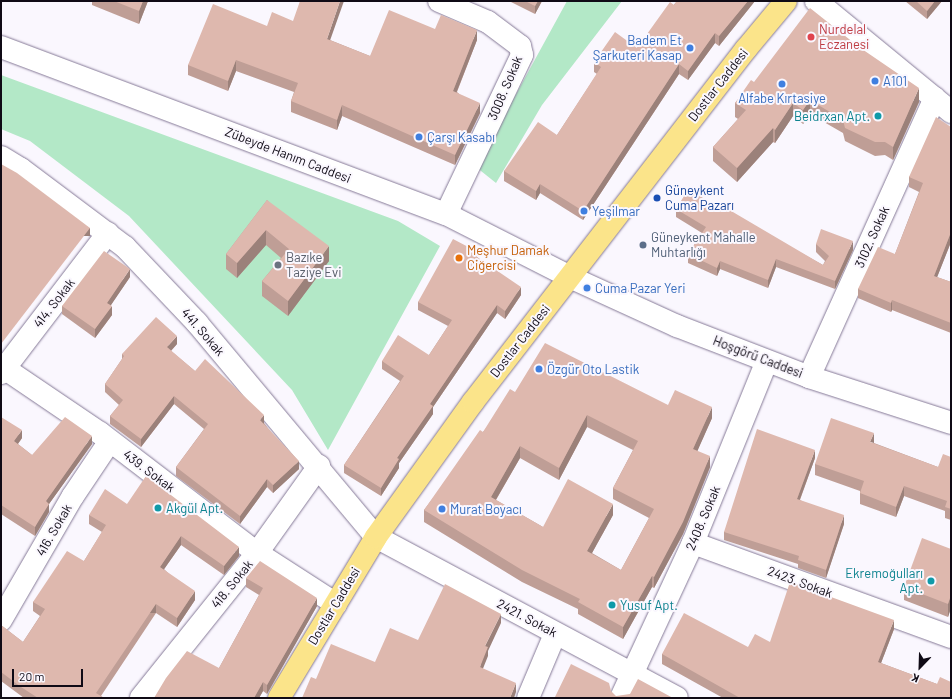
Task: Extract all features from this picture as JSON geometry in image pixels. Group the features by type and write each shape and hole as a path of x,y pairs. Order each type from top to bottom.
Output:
{"main road":[{"name":"Dostlar Caddesi","path":"279,698 376,537 473,402 741,55 786,1"}],"street":[{"name":"3008. Sokak","path":"439,1 471,6 520,46 522,55 446,214"},
{"path":"816,1 943,105"},
{"name":"Zübeyde Hanım Caddesi","path":"1,47 446,214 570,276"},
{"name":"3102. Sokak","path":"809,377 943,105"},
{"name":"441. Sokak","path":"1,157 108,233 196,323 319,466 376,537"},
{"name":"414. Sokak","path":"2,369 108,233"},
{"name":"Hoşgörü Caddesi","path":"570,276 677,326 767,361 809,377 951,423"},
{"name":"2408. Sokak","path":"621,698 634,673 693,543 767,361"},
{"name":"439. Sokak","path":"2,369 110,441 257,553 336,604"},
{"name":"416. Sokak","path":"1,620 73,496 110,441"},
{"name":"418. Sokak","path":"141,698 257,553 319,466"},
{"name":"2421. Sokak","path":"376,537 555,634 634,673 677,698"},
{"name":"2423. Sokak","path":"693,543 951,637"},
{"path":"528,698 555,634"}],"green space":[{"path":"567,1 622,1 542,105 496,183 476,167"},
{"path":"1,75 398,221 440,246 328,450 292,390 129,216 30,141 1,129"}],"building":[{"path":"114,1 143,1 139,11"},
{"path":"300,1 340,1 327,39 370,56 389,10 435,29 441,15 477,30 453,91 480,103 455,155 342,105 337,120 291,101 298,83 236,60 228,81 188,65 213,4 267,26 272,12 293,21"},
{"path":"525,1 538,1 535,6"},
{"path":"677,1 748,1 719,36 715,33 688,71 679,64 583,211 540,184 536,191 504,171 538,122 557,135 601,67 594,62 615,32 637,48 670,2 674,5"},
{"path":"916,1 935,1 927,11"},
{"path":"810,8 859,47 919,88 893,147 885,142 875,142 845,128 843,120 810,100 803,110 793,103 775,130 773,128 737,168 713,147 746,110 735,103 751,80 754,82"},
{"path":"936,117 951,127 951,232 934,276 951,282 951,323 892,300 891,303 858,289 878,247 895,254 923,183 909,177"},
{"path":"1,164 17,173 90,228 1,344"},
{"path":"689,188 710,203 721,205 823,265 829,256 816,244 821,229 853,241 835,281 776,259 768,280 720,261 717,268 688,254 706,227 676,209"},
{"path":"267,200 329,246 288,301 262,281 289,249 266,230 237,263 226,254"},
{"path":"453,239 476,251 474,255 521,287 505,311 497,305 430,404 433,406 397,458 399,459 381,488 344,465 404,376 382,361 398,335 429,355 452,320 418,302"},
{"path":"104,251 130,269 107,303 112,306 95,329 62,306"},
{"path":"156,317 177,336 167,347 195,371 205,359 264,415 260,420 299,461 273,485 267,479 240,516 176,467 208,424 174,396 141,439 110,416 123,400 105,384 124,356 122,354"},
{"path":"545,343 668,405 675,390 712,407 693,449 710,456 683,522 654,577 652,576 623,627 578,602 580,599 522,570 424,510 480,430 483,432 510,389 515,392","holes":["587,415 638,441 613,488 654,509 621,570 587,551 613,504 568,479 543,527 491,497 520,446 559,468"]},
{"path":"1,417 22,430 14,441 32,455 65,417 92,436 46,501 49,504 35,527 1,505"},
{"path":"831,418 874,433 870,442 938,467 943,454 951,457 951,509 945,507 947,501 904,486 896,507 860,493 864,481 815,464"},
{"path":"757,429 815,450 797,499 844,515 826,570 798,560 799,556 724,532"},
{"path":"146,476 239,547 224,566 181,536 160,567 195,591 177,618 156,604 96,693 104,698 38,698 1,672 1,625 23,642 45,609 33,602 67,551 84,561 106,525 89,515 105,489 127,504"},
{"name":"Ekremoğulları Apt.","path":"922,538 951,549 951,595 948,604 904,587"},
{"path":"260,561 317,598 267,685 263,682 254,698 154,698 166,678 187,651 219,668 263,588 246,578"},
{"path":"790,582 894,620 878,662 937,684 940,677 951,682 951,698 740,698 662,654 684,613 748,647 755,634 770,642"},
{"path":"445,584 501,614 485,646 488,647 480,667 516,683 510,698 302,698 311,677 316,679 331,644 375,662 390,628 418,640"},
{"path":"571,664 609,683 611,691 616,696 630,694 638,679 673,698 557,698 555,697"}],"place":[{"name":"Nurdelal Eczanesi","path":"811,37"},
{"name":"Badem Et Şarkuteri Kasap","path":"690,48"},
{"name":"A101","path":"875,81"},
{"name":"Alfabe Kırtasiye","path":"782,84"},
{"name":"Beidrxan Apt.","path":"878,116"},
{"name":"Çarşı Kasabı","path":"419,137"},
{"name":"Güneykent Cuma Pazarı","path":"657,198"},
{"name":"Yeşilmar","path":"584,211"},
{"name":"Güneykent Mahalle Muhtarlığı","path":"643,245"},
{"name":"Meşhur Damak Ciğercisi","path":"459,258"},
{"name":"Bazıke Taziye Evi","path":"278,265"},
{"name":"Cuma Pazar Yeri","path":"587,288"},
{"name":"Özgür Oto Lastik","path":"539,369"},
{"name":"Akgül Apt.","path":"158,508"},
{"name":"Murat Boyacı","path":"442,509"},
{"name":"Ekremoğulları Apt.","path":"931,581"},
{"name":"Yusuf Apt.","path":"612,605"}]}
